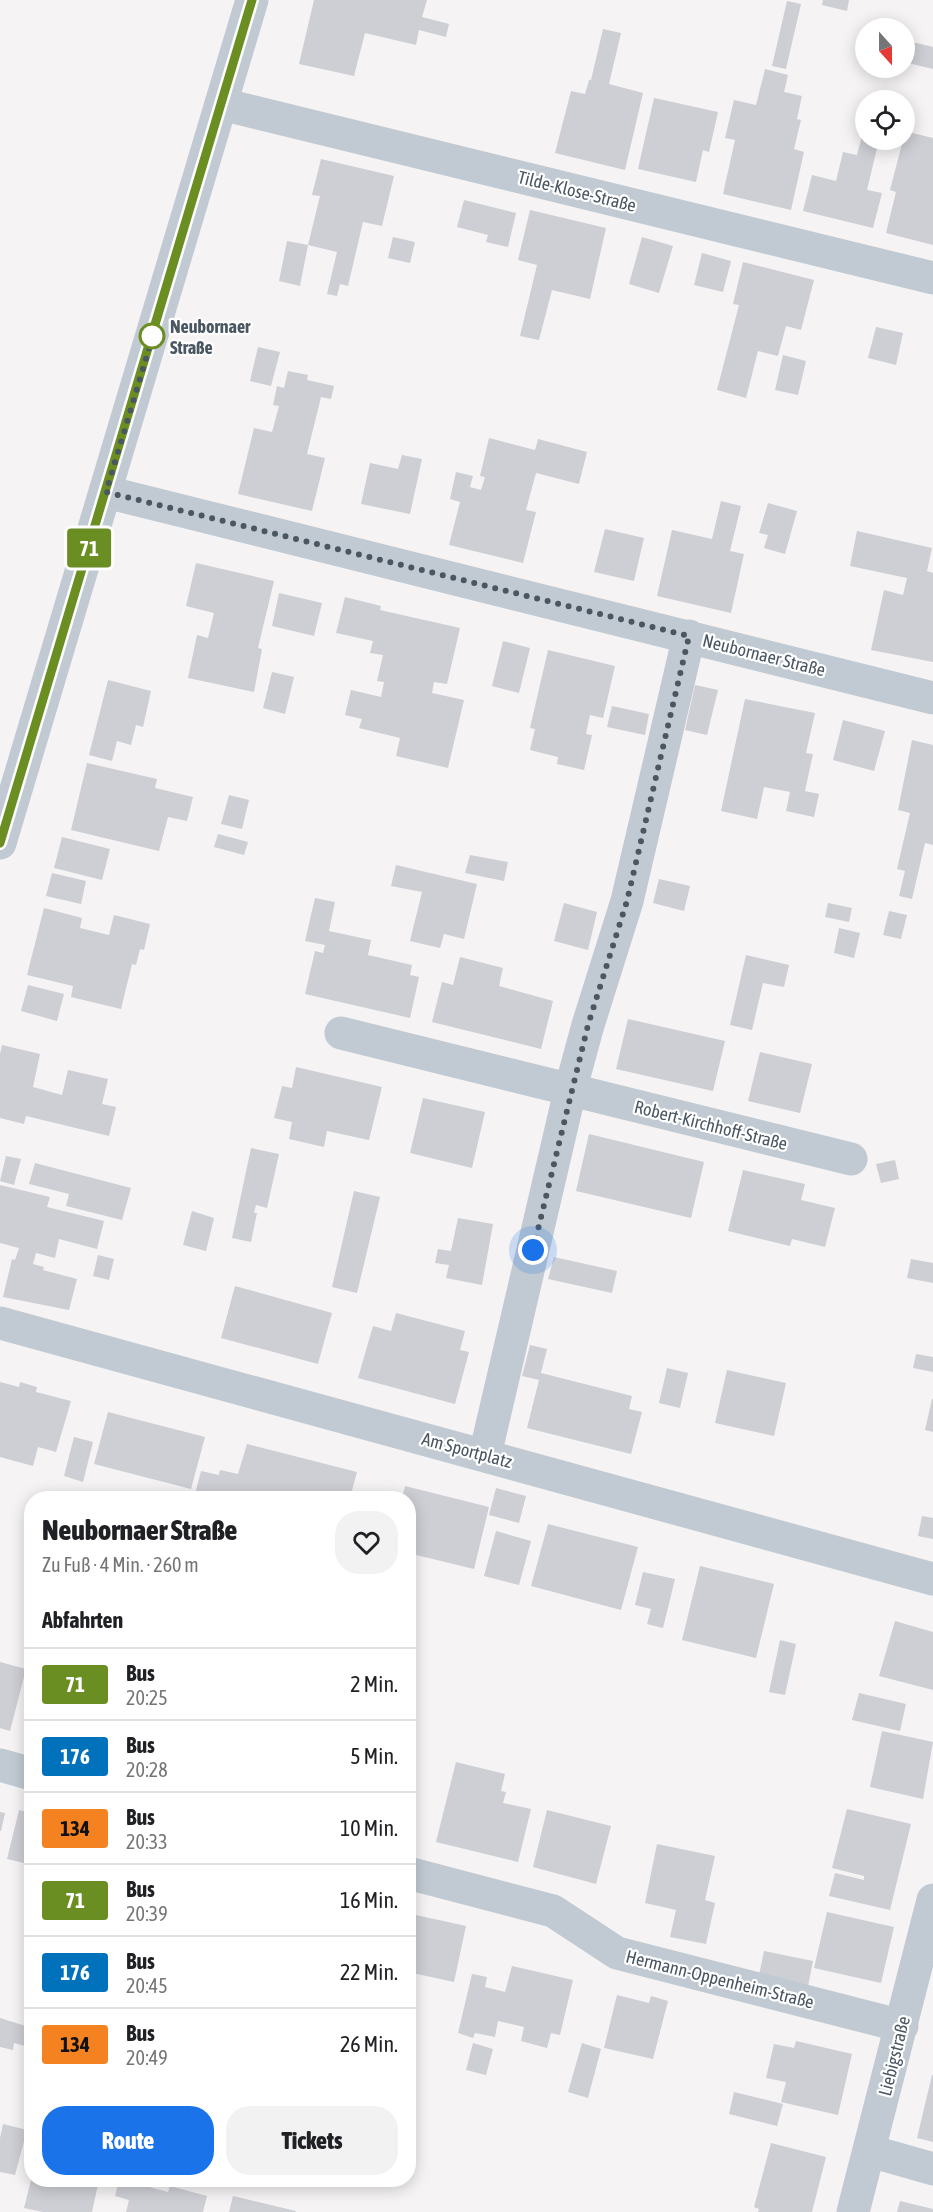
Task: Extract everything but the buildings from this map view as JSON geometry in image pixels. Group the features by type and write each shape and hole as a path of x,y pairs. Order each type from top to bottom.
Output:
{"street":[{"path":"0,843 252,0"},
{"name":"Tilde-Klose-Straße","path":"221,104 933,279"},
{"name":"Neubornaer Straße","path":"106,492 933,698"},
{"path":"485,1455 570,1090 627,901 689,636"},
{"name":"Robert-Kirchhoff-Straße","path":"341,1033 851,1159"},
{"name":"Am Sportplatz","path":"0,1323 933,1579"},
{"path":"0,1765 24,1771"},
{"name":"Hermann-Oppenheim-Straße","path":"416,1875 553,1911 617,1953 902,2026"},
{"name":"Liebigstraße","path":"853,2212 933,1900"},
{"path":"870,2151 933,2169"}],"bus line":[{"name":"71","path":"0,843 252,0"}],"place":[{"name":"Neubornaer Straße","path":"152,336"}],"route":[{"path":"152,336 154,332 106,492 689,636 627,901 570,1090 533,1250"}]}
